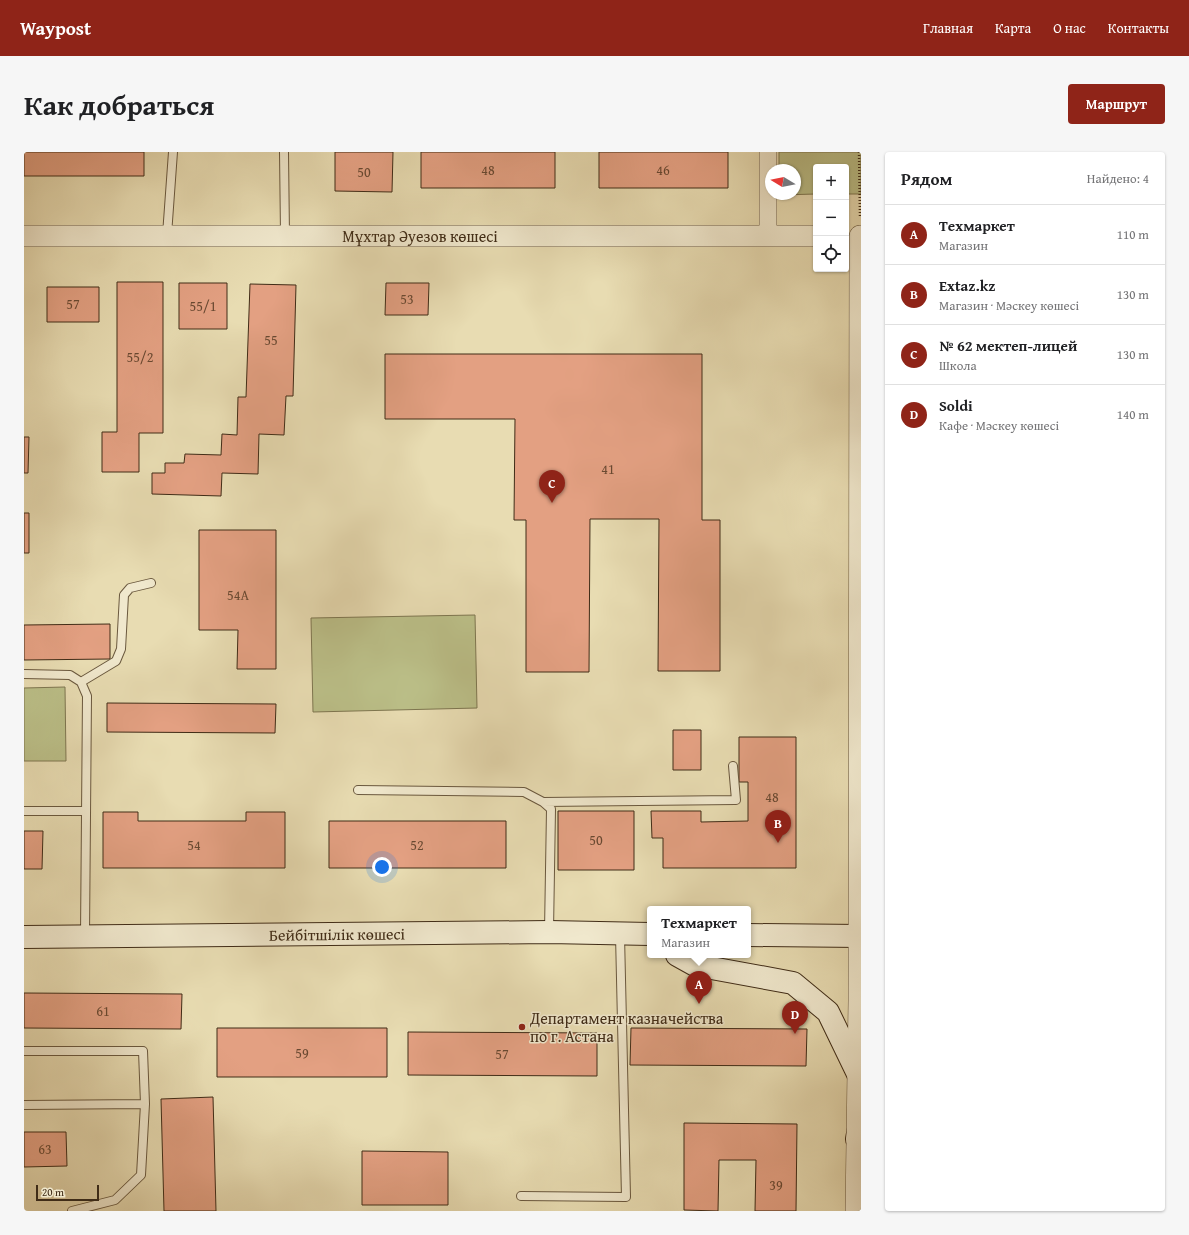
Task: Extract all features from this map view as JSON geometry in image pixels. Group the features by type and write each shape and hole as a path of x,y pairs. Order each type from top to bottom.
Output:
{"main road":[{"name":"Бейбітшілік көшесі","path":"24,937 550,932 640,936"},
{"path":"751,935 859,936"},
{"path":"681,958 695,966 793,983 828,1012 858,1074"}],"street":[{"path":"768,152 768,235"},
{"name":"Мұхтар Әуезов көшесі","path":"24,236 813,236"},
{"path":"856,236 859,936 859,1129 856,1211"}],"lane":[{"path":"167,236 173,152"},
{"path":"284,152 285,235"},
{"path":"81,682 116,661 121,649 124,595 130,588 151,583"},
{"path":"24,674 70,675 81,682 87,696 84,937"},
{"path":"542,802 736,800 733,766"},
{"path":"358,790 524,792 542,802 551,809 550,932"},
{"path":"24,811 86,811"},
{"path":"521,1196 626,1197 640,936"},
{"path":"24,1051 143,1051 145,1104 141,1175 115,1200 72,1211"},
{"path":"24,1105 145,1104"}],"path":[{"path":"856,236 858,152"}],"green space":[{"path":"779,152 861,152 861,194 849,194 849,164 813,164 813,194 801,194 801,164 779,164"},
{"path":"475,615 477,708 313,712 311,618"},
{"path":"65,687 66,761 24,761 24,688"}],"building":[{"path":"24,152 144,152 144,176 24,176"},
{"path":"335,152 393,152 392,192 335,191"},
{"path":"421,152 555,152 555,188 421,188"},
{"path":"599,152 728,152 728,188 599,188"},
{"path":"117,282 163,282 163,433 139,433 139,472 102,472 102,432 117,432"},
{"path":"179,283 227,283 227,329 179,329"},
{"path":"386,283 429,283 428,315 385,315"},
{"path":"250,284 296,285 293,396 286,396 284,435 259,434 258,474 222,473 221,496 152,494 152,473 165,473 165,463 184,463 185,454 221,455 222,434 237,435 238,397 246,397"},
{"path":"47,287 99,287 99,322 47,322"},
{"path":"385,354 702,354 702,520 720,520 720,671 658,671 659,519 590,519 589,672 526,672 526,520 514,520 515,419 385,419"},
{"path":"24,437 29,437 28,473 24,473"},
{"path":"24,513 29,513 29,553 24,553"},
{"path":"199,530 276,530 276,669 237,669 238,630 199,630"},
{"path":"110,624 110,659 24,660 24,625"},
{"path":"107,703 276,704 275,733 107,732"},
{"path":"673,730 701,730 701,770 673,770"},
{"path":"739,737 796,737 796,868 663,868 663,838 652,838 651,811 701,811 701,822 748,821 748,782 739,782"},
{"path":"558,811 634,811 634,870 558,870"},
{"path":"103,812 138,812 138,821 246,821 246,812 285,812 285,868 103,868"},
{"path":"329,821 506,821 506,868 329,868"},
{"path":"24,831 43,831 42,869 24,869"},
{"path":"24,993 182,994 181,1029 24,1028"},
{"path":"217,1028 387,1028 387,1077 217,1077"},
{"path":"631,1028 807,1029 806,1066 630,1065"},
{"path":"408,1032 597,1033 597,1076 408,1075"},
{"path":"213,1097 216,1211 164,1211 161,1099"},
{"path":"684,1123 797,1124 796,1211 755,1211 756,1160 719,1160 718,1211 684,1210"},
{"path":"24,1132 66,1132 67,1166 24,1167"},
{"path":"362,1151 448,1152 448,1205 362,1205"}],"place":[{"name":"№ 62 мектеп-лицей","path":"552,503"},
{"name":"Extaz.kz","path":"778,843"},
{"name":"Техмаркет","path":"699,1004"},
{"name":"Департамент казначейства по г. Астана","path":"522,1027"},
{"name":"Soldi","path":"795,1034"}]}
